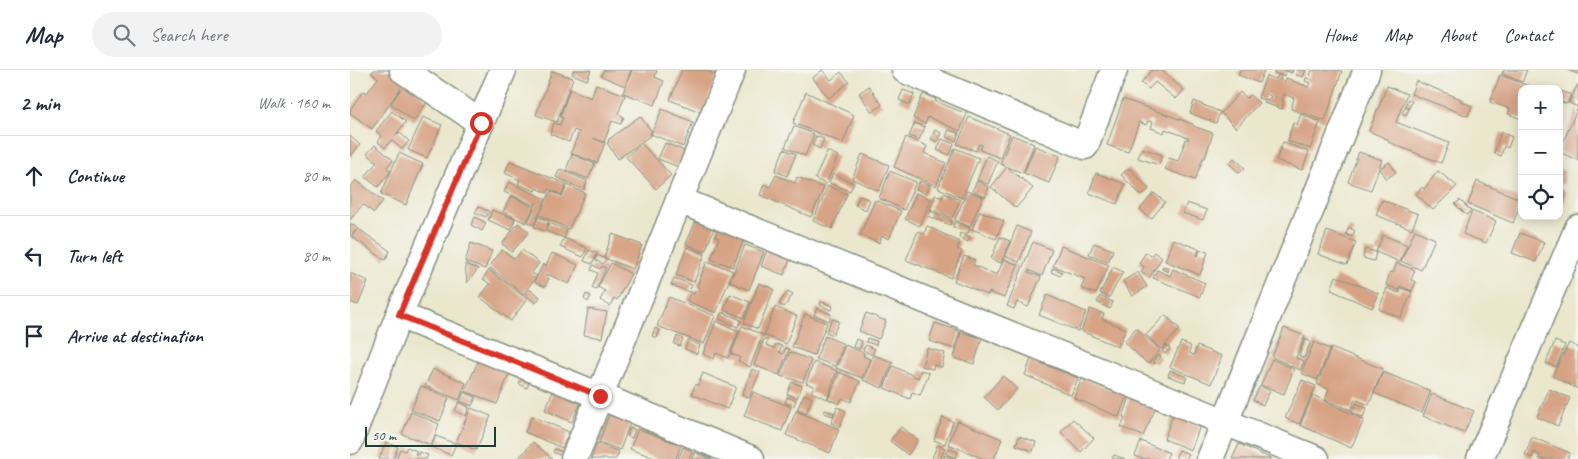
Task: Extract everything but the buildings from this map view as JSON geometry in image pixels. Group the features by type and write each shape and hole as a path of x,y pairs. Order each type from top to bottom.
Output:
{"street":[{"path":"403,70 481,123"},
{"path":"350,441 399,315 504,70"},
{"path":"574,459 732,70"},
{"path":"906,70 1085,146 1114,70"},
{"path":"1210,459 1367,70"},
{"path":"679,200 1316,459"},
{"path":"1480,459 1578,228"},
{"path":"399,315 751,459"}],"route":[{"path":"481,123 399,315 600,396"}]}
